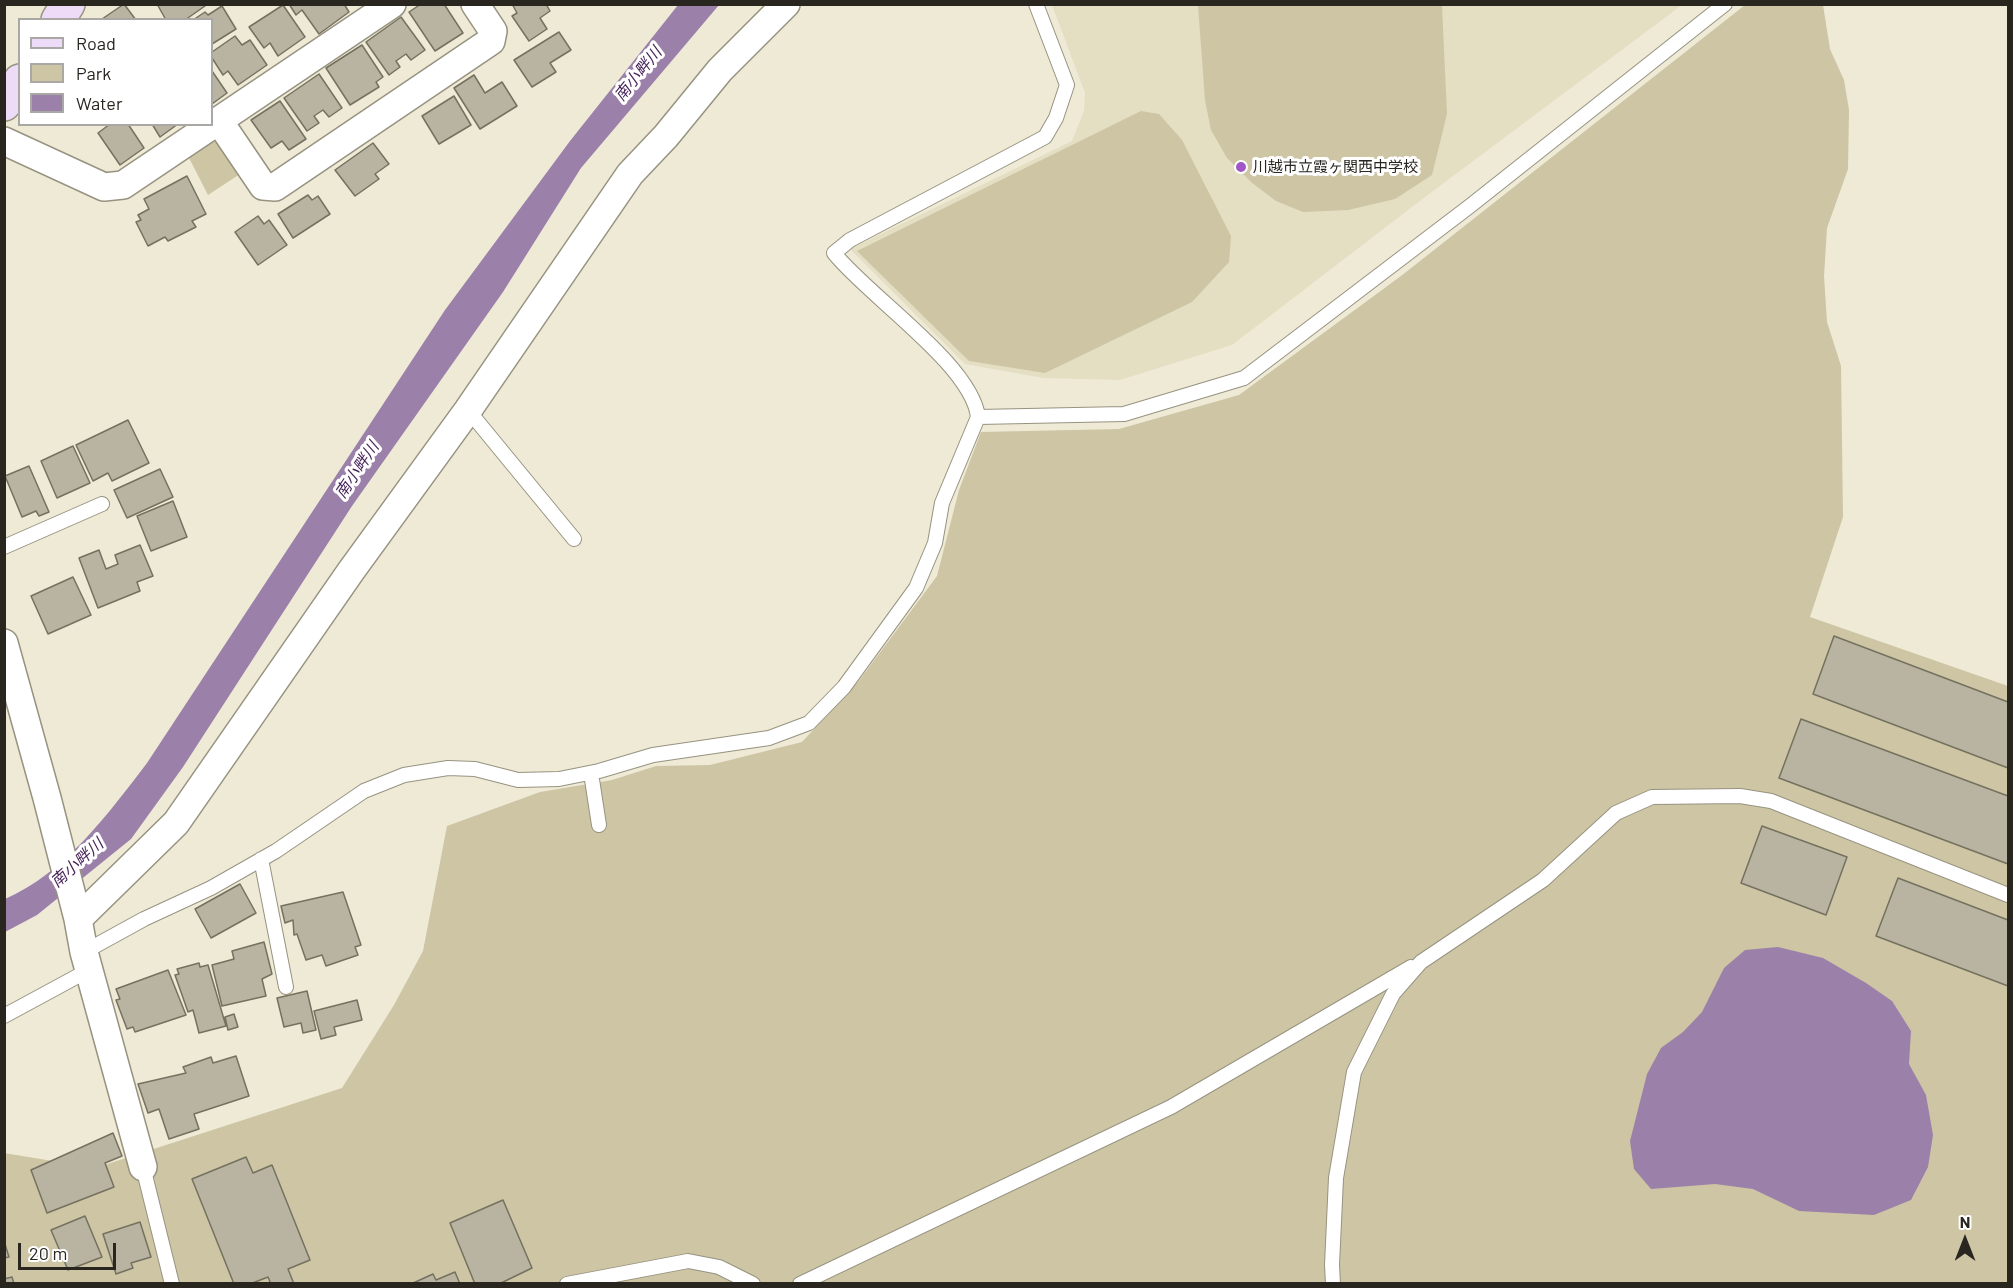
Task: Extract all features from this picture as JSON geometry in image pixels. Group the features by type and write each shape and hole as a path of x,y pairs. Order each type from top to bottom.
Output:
{"main road":[{"path":"59,18 68,4"},
{"path":"4,104 18,84"}],"street":[{"path":"213,125 364,13 392,4"},
{"path":"219,121 263,186 275,187 491,40 493,31 475,4"},
{"path":"76,910 176,822 351,571 468,410 630,174 666,136 720,70 786,4"},
{"path":"4,141 104,187 123,185 212,126"},
{"path":"4,643 76,910 86,961 143,1167"}],"lane":[{"path":"4,1016 86,961 305,833 364,791 404,775 448,768 475,769 528,780 558,779 591,773 653,755 769,738 809,723 844,687 916,588 934,543 942,503 978,417 976,403 960,377 834,253 850,240 1045,137 1056,118 1067,86 1036,4"},
{"path":"978,417 1124,414 1244,378 1470,206 1725,4"},
{"path":"468,410 574,539"},
{"path":"4,547 102,504"},
{"path":"591,773 599,825"},
{"path":"800,1284 1171,1107 1421,962 1543,880 1616,813 1652,796 1720,795 1771,801 2008,895"},
{"path":"261,859 286,987"},
{"path":"1334,1284 1332,1265 1336,1178 1354,1072 1393,994 1421,962"},
{"path":"143,1167 172,1284"},
{"path":"567,1284 687,1261 719,1267 753,1284"}],"shaded area":[{"name":"川越市立霞ヶ関西中学校","path":"1052,5 1682,5 1232,345 1120,380 1043,378 965,364 850,249 1072,141 1084,111 1085,93"}],"green space":[{"path":"1198,5 1442,5 1447,114 1432,175 1395,199 1348,210 1303,212 1276,201 1251,182 1227,158 1211,130 1205,100"},
{"path":"1745,5 1823,5 1830,49 1844,80 1849,110 1848,169 1827,228 1824,276 1827,322 1841,366 1843,517 1810,617 2008,686 2008,1283 5,1283 4,1153 95,1168 342,1088 394,1005 423,951 447,826 540,792 612,780 656,766 710,765 802,742 858,682 937,576 959,490 981,432 1119,429 1239,395 1401,276"},
{"path":"1141,111 1159,114 1182,140 1231,236 1229,262 1192,302 1045,373 969,361 857,251"},
{"path":"203,142 221,142 240,174 208,195 186,152"}],"water":[{"name":"南小畔川","path":"678,5 719,5 581,168 503,292 352,506 183,767 131,839 37,915 5,932 5,899 27,888 66,858 101,822 147,763 445,310 570,141"},
{"path":"1778,947 1823,958 1866,983 1892,1001 1911,1031 1909,1064 1926,1095 1933,1135 1928,1167 1911,1200 1874,1215 1799,1211 1753,1189 1715,1184 1651,1189 1634,1169 1630,1141 1647,1074 1661,1048 1683,1032 1702,1012 1724,968 1745,950"}],"building":[{"path":"124,4 134,18 103,18"},
{"path":"157,4 204,4 205,6 188,18 165,18"},
{"path":"289,4 344,4 349,12 319,34 302,10 296,15"},
{"path":"421,4 444,4 463,33 435,51 409,12"},
{"path":"512,4 546,4 550,11 540,18 547,29 529,41 512,16 517,13"},
{"path":"283,5 305,37 278,56 270,43 264,48 249,27"},
{"path":"222,6 236,29 213,43 213,18 196,18 205,12 208,15"},
{"path":"401,17 425,50 411,60 406,54 396,61 400,67 389,75 366,42"},
{"path":"559,32 571,50 550,63 556,72 532,87 514,60"},
{"path":"235,36 242,45 250,40 267,65 238,85 228,71 223,75 213,60 213,51"},
{"path":"362,45 383,77 376,82 379,87 350,105 326,68"},
{"path":"213,72 227,93 213,103"},
{"path":"319,74 342,108 329,117 323,110 314,116 319,123 307,131 284,98"},
{"path":"474,75 485,93 502,82 517,106 480,129 454,88"},
{"path":"454,96 471,125 439,144 422,116"},
{"path":"280,101 306,139 289,150 282,141 271,148 251,120"},
{"path":"107,126 129,126 144,148 120,165 98,133"},
{"path":"153,126 175,126 160,137"},
{"path":"373,143 389,164 375,174 379,179 355,196 335,170"},
{"path":"187,176 206,214 192,221 196,227 168,241 165,237 148,246 136,222 141,220 138,215 149,209 144,199"},
{"path":"308,195 312,200 318,196 330,214 293,238 278,214"},
{"path":"258,216 264,224 269,220 287,245 258,265 235,232"},
{"path":"128,420 149,463 112,481 108,473 93,481 76,445"},
{"path":"73,446 90,483 57,498 41,461"},
{"path":"29,466 49,512 39,516 36,511 22,517 5,476"},
{"path":"160,469 173,497 127,518 114,490"},
{"path":"173,501 187,537 151,551 137,516"},
{"path":"140,545 153,576 137,582 140,591 98,608 79,558 99,550 106,569 118,564 115,555"},
{"path":"73,577 91,615 48,634 31,596"},
{"path":"1834,636 2008,702 2008,768 1813,694"},
{"path":"1801,719 2008,796 2008,864 1779,778"},
{"path":"1762,826 1847,857 1826,915 1741,883"},
{"path":"1898,878 2008,920 2008,986 1876,936"},
{"path":"240,884 256,913 211,938 195,909"},
{"path":"343,892 361,945 355,947 358,955 326,966 322,955 306,960 297,934 294,935 293,920 285,923 281,906"},
{"path":"264,942 272,974 262,979 266,996 222,1006 212,965 234,959 232,951"},
{"path":"199,963 200,967 208,965 226,1026 199,1033 193,1010 188,1012 175,975 179,974 177,969"},
{"path":"168,970 186,1015 135,1032 133,1027 127,1029 116,1000 120,999 116,989"},
{"path":"307,991 316,1030 303,1033 301,1023 284,1027 277,998"},
{"path":"357,1000 362,1020 334,1027 336,1035 321,1039 314,1011"},
{"path":"234,1014 238,1027 228,1030 225,1017"},
{"path":"236,1056 249,1096 194,1114 199,1129 169,1139 159,1109 148,1113 138,1084 186,1073 183,1067 211,1057 213,1063"},
{"path":"113,1133 122,1156 105,1163 114,1187 47,1213 31,1170"},
{"path":"246,1157 253,1173 272,1165 310,1260 288,1269 294,1284 271,1284 268,1277 250,1284 234,1284 192,1179"},
{"path":"503,1200 532,1268 499,1284 475,1284 450,1223"},
{"path":"85,1216 102,1257 68,1270 51,1230"},
{"path":"140,1222 151,1257 131,1263 133,1268 116,1274 103,1234"},
{"path":"4,1241 9,1257 4,1258"},
{"path":"455,1272 460,1284 411,1284 433,1274 436,1280"},
{"path":"12,1277 14,1284 4,1284 4,1279"}],"place":[{"name":"川越市立霞ヶ関西中学校","path":"1241,167"}]}
